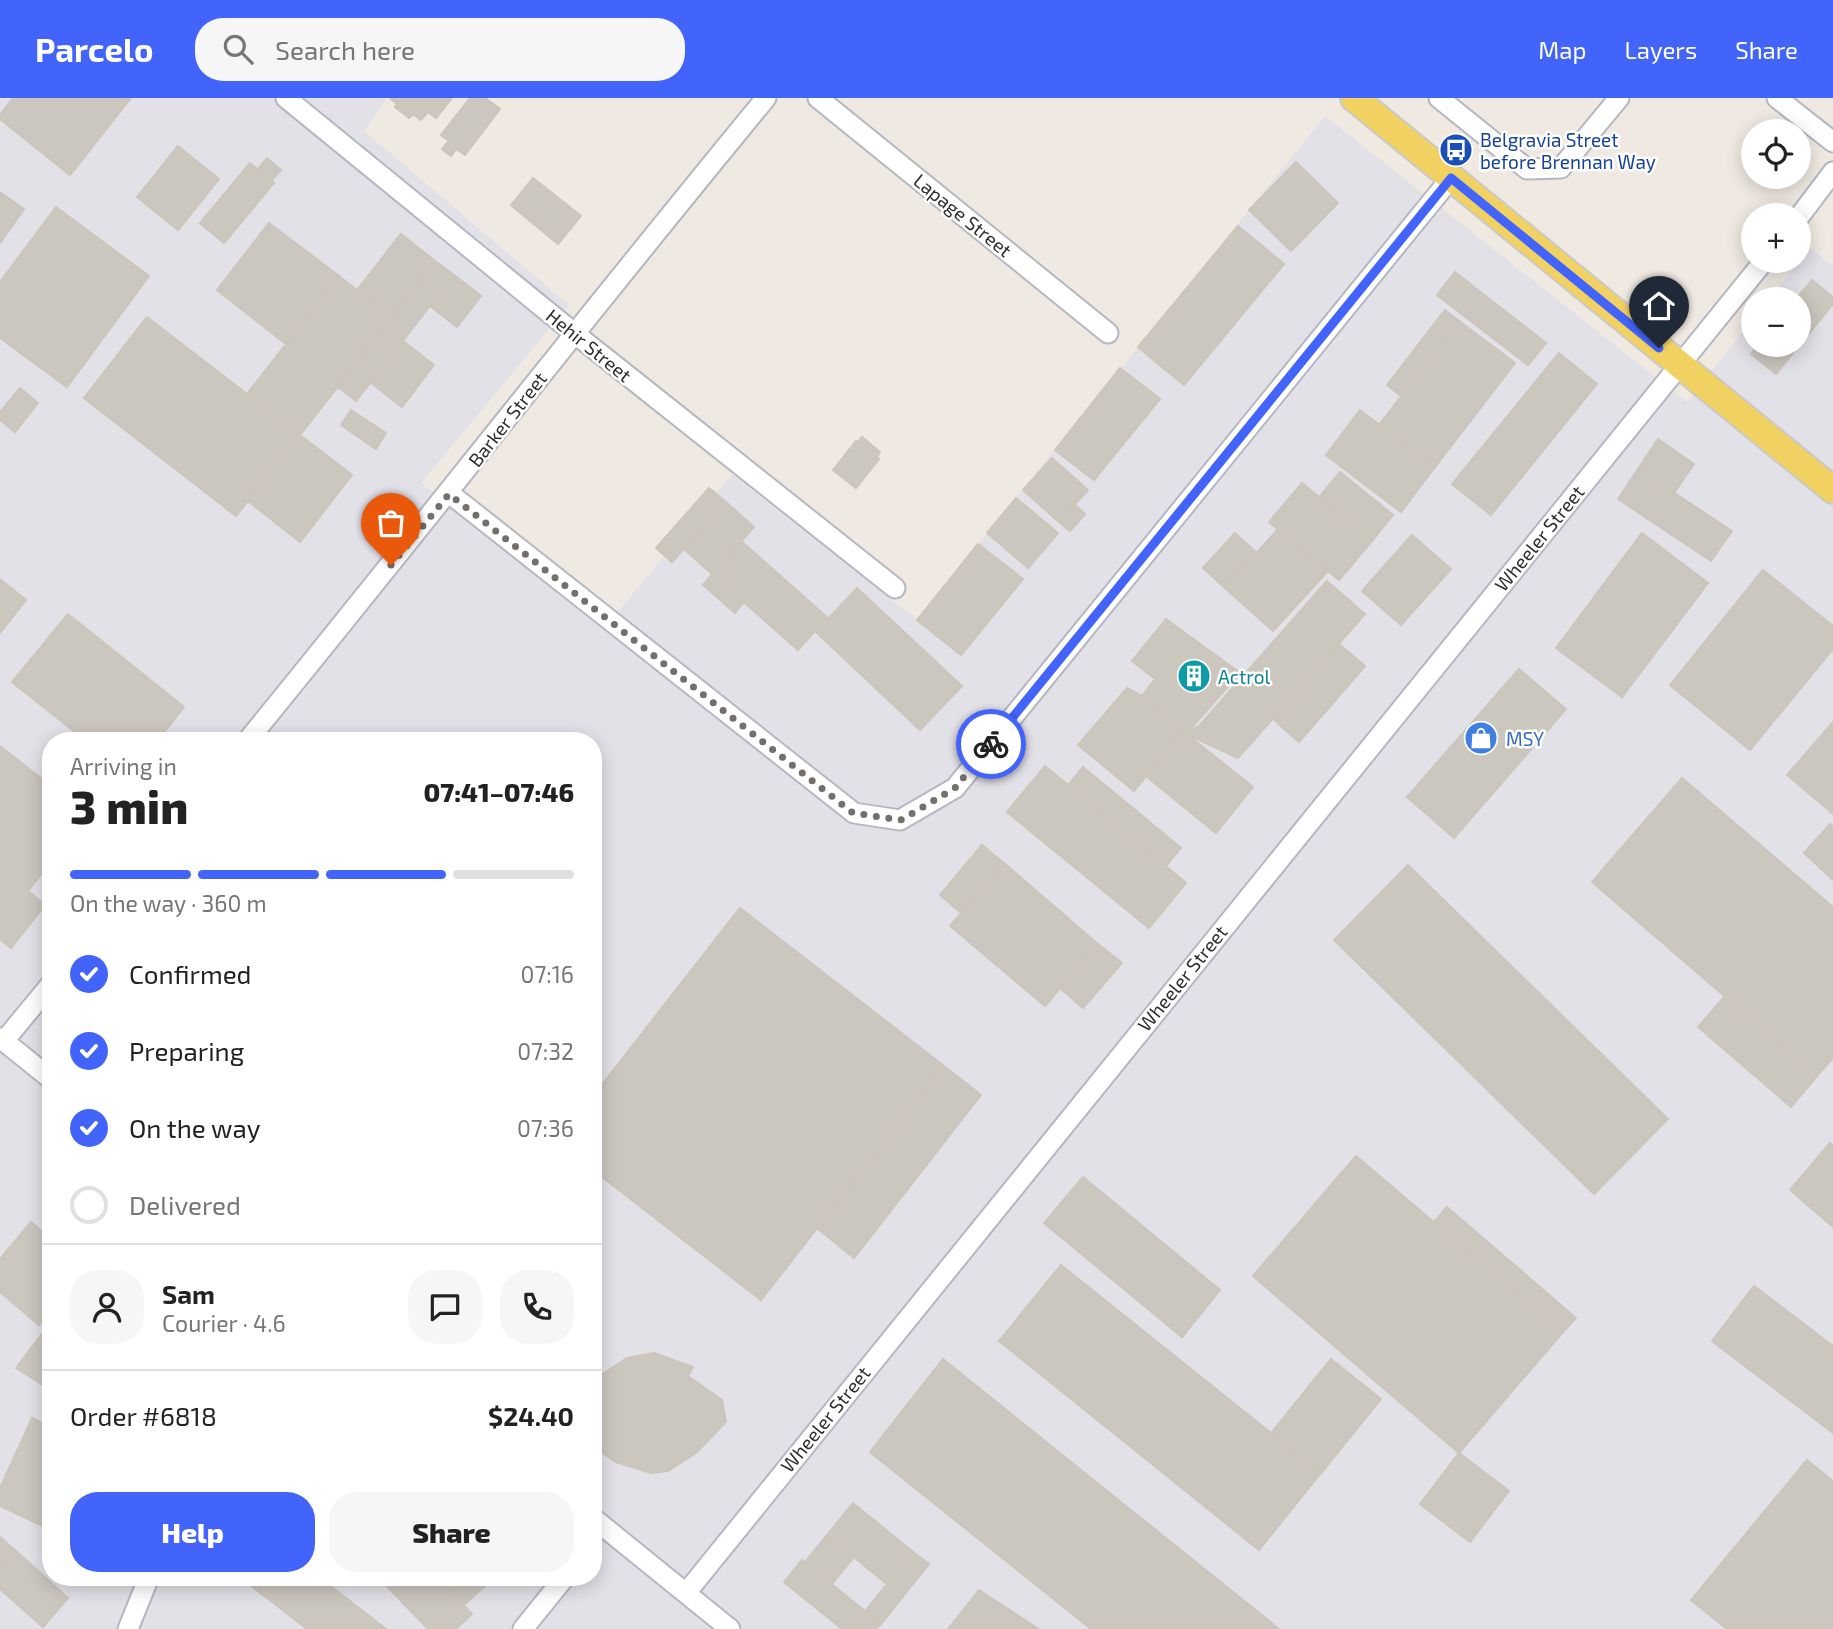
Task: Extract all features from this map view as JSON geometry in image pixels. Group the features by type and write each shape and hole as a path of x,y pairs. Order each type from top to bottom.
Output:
{"main road":[{"path":"1354,98 1833,490"}],"street":[{"name":"Hehir Street","path":"286,98 574,333 895,588"},
{"name":"Barker Street","path":"255,732 766,98"},
{"name":"Lapage Street","path":"818,98 1108,333"},
{"path":"1439,98 1527,169 1561,168 1619,98"},
{"path":"1777,98 1833,142"},
{"path":"1810,203 1833,172"},
{"path":"449,494 853,813 901,820 955,788 1451,178"},
{"name":"Wheeler Street","path":"685,1593 1755,273"},
{"path":"42,994 2,1040 42,1072"},
{"path":"602,1533 730,1629"},
{"path":"128,1629 145,1586"},
{"path":"523,1629 558,1586"}],"shaded area":[{"path":"0,98 387,98 364,131 569,305 421,483 603,630 732,474 917,620 1325,116 1687,402 1741,334 1741,357 1811,357 1811,287 1779,287 1790,273 1811,273 1811,249 1833,266 1833,1629 0,1629"}],"building":[{"path":"13,98 131,98 70,175 0,119 0,115"},
{"path":"390,98 451,99 436,118 428,112 421,120 413,114 409,118 395,107 397,104"},
{"path":"470,98 485,98 500,109 465,155 456,149 451,156 442,149 449,141 441,135"},
{"path":"178,146 219,179 178,230 137,197"},
{"path":"267,158 281,170 271,181 258,169"},
{"path":"1296,162 1338,203 1291,251 1249,210"},
{"path":"250,163 274,183 224,243 200,223"},
{"path":"533,178 581,216 558,244 511,205"},
{"path":"0,192 24,209 0,243"},
{"path":"56,207 149,276 67,387 0,338 0,282"},
{"path":"269,223 339,276 286,344 217,290"},
{"path":"1238,226 1284,264 1184,385 1138,347"},
{"path":"401,234 435,261 392,317 357,290"},
{"path":"435,261 454,275 356,401 337,386"},
{"path":"1455,272 1546,343 1528,365 1437,295"},
{"path":"454,275 481,296 457,327 430,306"},
{"path":"339,276 392,317 300,435 247,394"},
{"path":"1812,280 1833,297 1833,304 1811,331 1811,287 1806,287"},
{"path":"1445,310 1459,321 1401,396 1387,385"},
{"path":"147,317 300,435 236,516 84,398"},
{"path":"1459,321 1515,363 1435,467 1379,425"},
{"path":"403,341 434,365 402,407 370,382"},
{"path":"1559,353 1597,384 1491,515 1452,484"},
{"path":"1755,357 1790,357 1776,374"},
{"path":"1120,368 1160,399 1094,480 1055,450"},
{"path":"20,388 38,403 15,432 0,420 0,412"},
{"path":"351,410 386,433 376,449 341,425"},
{"path":"1360,410 1435,467 1401,512 1326,455"},
{"path":"300,435 352,475 300,542 248,501"},
{"path":"862,437 880,452 877,457 879,459 856,488 833,470"},
{"path":"1658,439 1694,464 1674,493 1638,469"},
{"path":"1052,458 1088,490 1059,522 1023,490"},
{"path":"1638,469 1732,531 1711,561 1618,499"},
{"path":"1340,472 1393,515 1372,541 1319,497"},
{"path":"1302,483 1372,541 1339,580 1269,522"},
{"path":"709,488 726,502 672,562 656,548"},
{"path":"1016,498 1058,533 1028,568 987,533"},
{"path":"726,502 754,527 712,574 684,549"},
{"path":"1075,505 1085,514 1070,531 1059,522"},
{"path":"1278,529 1327,572 1273,631 1225,588"},
{"path":"1235,533 1256,552 1225,588 1203,568"},
{"path":"1642,533 1708,583 1622,697 1556,648"},
{"path":"1412,535 1451,569 1401,625 1362,591"},
{"path":"741,541 827,617 798,650 712,574"},
{"path":"978,544 1023,579 961,655 917,620"},
{"path":"1763,570 1833,626 1833,649 1750,750 1670,685"},
{"path":"712,574 744,602 735,613 703,585"},
{"path":"0,579 26,600 0,633"},
{"path":"1327,581 1365,614 1238,758 1186,734 1200,725"},
{"path":"857,588 962,686 920,730 816,632"},
{"path":"68,614 184,707 164,732 75,732 12,682"},
{"name":"Actrol","path":"1166,619 1240,673 1186,734 1142,696 1155,679 1132,661"},
{"path":"1339,644 1365,666 1299,742 1273,719"},
{"path":"1519,669 1566,709 1454,838 1407,797"},
{"path":"1127,688 1142,696 1183,731 1134,791 1078,745"},
{"path":"1833,722 1833,814 1787,775"},
{"path":"1183,731 1253,787 1216,833 1146,776"},
{"path":"0,746 42,779 42,873 28,891 42,903 42,909 11,948 0,939"},
{"path":"1045,766 1186,883 1149,928 1007,812"},
{"path":"1083,767 1181,848 1166,866 1068,785"},
{"path":"1682,778 1833,907 1833,1058 1817,1076 1592,882"},
{"path":"1830,824 1833,827 1833,880 1804,853"},
{"path":"982,845 1004,863 961,913 940,895"},
{"path":"1004,863 1098,944 1045,1006 950,926"},
{"path":"1408,865 1668,1119 1594,1194 1334,940"},
{"path":"740,908 944,1066 761,1300 602,1177 602,1084"},
{"path":"1098,944 1122,963 1083,1008 1060,988"},
{"path":"1725,996 1817,1076 1791,1107 1698,1027"},
{"path":"944,1066 981,1095 854,1258 817,1228"},
{"path":"1830,1143 1833,1146 1833,1227 1790,1190"},
{"path":"1356,1156 1563,1332 1459,1453 1253,1276"},
{"path":"1083,1177 1220,1290 1182,1337 1044,1223"},
{"path":"1447,1207 1576,1318 1563,1332 1434,1222"},
{"path":"31,1222 42,1231 42,1322 39,1325 0,1292 0,1259"},
{"path":"1061,1265 1321,1473 1259,1550 999,1341"},
{"path":"1754,1286 1833,1346 1833,1433 1712,1341"},
{"path":"42,1334 42,1384 16,1368"},
{"path":"654,1353 693,1367 688,1376 722,1400 726,1422 696,1453 668,1471 651,1473 616,1462 602,1452 602,1374 627,1358"},
{"path":"943,1359 1279,1629 1091,1629 870,1452"},
{"path":"1331,1359 1381,1399 1321,1473 1271,1433"},
{"path":"32,1418 42,1423 42,1526 0,1506 0,1488"},
{"path":"1459,1453 1509,1491 1470,1542 1420,1504"},
{"path":"1807,1460 1833,1481 1833,1629 1727,1629 1691,1600"},
{"path":"853,1503 913,1552 887,1584 827,1535"},
{"path":"827,1535 854,1557 832,1584 805,1562"},
{"path":"0,1537 15,1550 0,1567"},
{"path":"15,1550 42,1574 42,1586 55,1586 68,1598 43,1627 0,1589 0,1567"},
{"path":"913,1552 929,1564 881,1624 865,1611"},
{"path":"802,1560 881,1624 876,1629 842,1629 784,1582"},
{"path":"252,1586 331,1586 386,1629 307,1629"},
{"path":"387,1586 446,1586 472,1614 456,1629 428,1629"},
{"path":"446,1586 485,1586 464,1605"},
{"path":"979,1590 1037,1628 948,1629"}],"way so far":[{"path":"391,565 449,494 853,813 901,820 955,788 991,744"}],"place":[{"name":"Belgravia Street before Brennan Way","path":"1456,150"},
{"name":"Actrol","path":"1194,676"},
{"name":"MSY","path":"1481,738"}],"route":[{"path":"991,744 1451,178 1659,348"}]}
